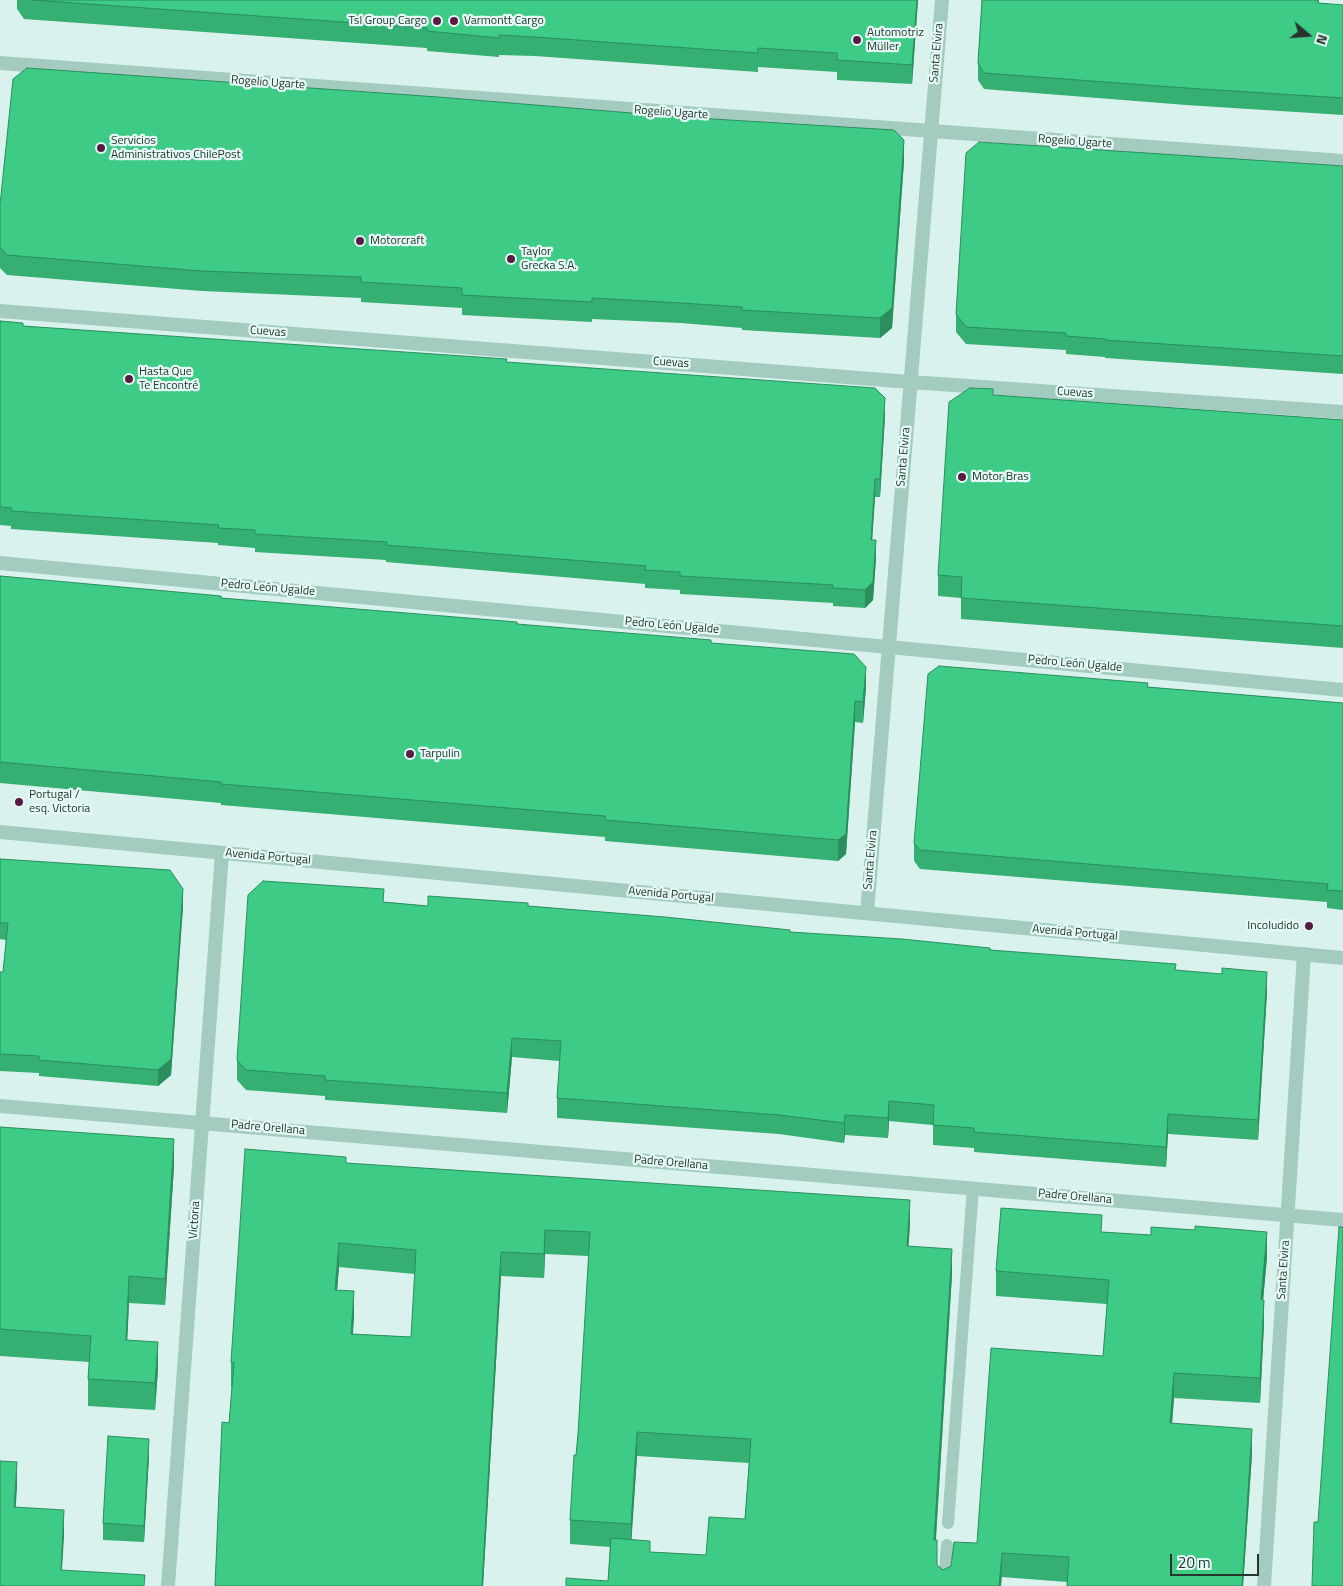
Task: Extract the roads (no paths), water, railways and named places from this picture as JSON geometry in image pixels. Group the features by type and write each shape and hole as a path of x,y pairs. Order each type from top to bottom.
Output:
{"street":[{"name":"Santa Elvira","path":"867,913 942,0"},
{"name":"Rogelio Ugarte","path":"0,63 1343,161"},
{"name":"Cuevas","path":"0,311 910,382 1343,412"},
{"name":"Pedro León Ugalde","path":"0,563 1343,690"},
{"name":"Avenida Portugal","path":"0,832 1343,958"},
{"name":"Victoria","path":"168,1586 222,853"},
{"name":"Santa Elvira","path":"1264,1586 1304,954"},
{"name":"Padre Orellana","path":"0,1106 1343,1220"}],"lane":[{"path":"948,1523 973,1188"},
{"path":"944,1586 947,1545"}],"place":[{"name":"Tsl Group Cargo","path":"437,21"},
{"name":"Varmontt Cargo","path":"454,21"},
{"name":"Automotriz Müller","path":"857,40"},
{"name":"Servicios Administrativos ChilePost","path":"101,148"},
{"name":"Motorcraft","path":"360,241"},
{"name":"Taylor Grecka S.A.","path":"511,259"},
{"name":"Hasta Que Te Encontré","path":"129,379"},
{"name":"Motor Bras","path":"962,477"},
{"name":"Tarpulin","path":"410,754"},
{"name":"Portugal / esq. Victoria","path":"19,802"},
{"name":"Incoludido","path":"1309,926"}]}
